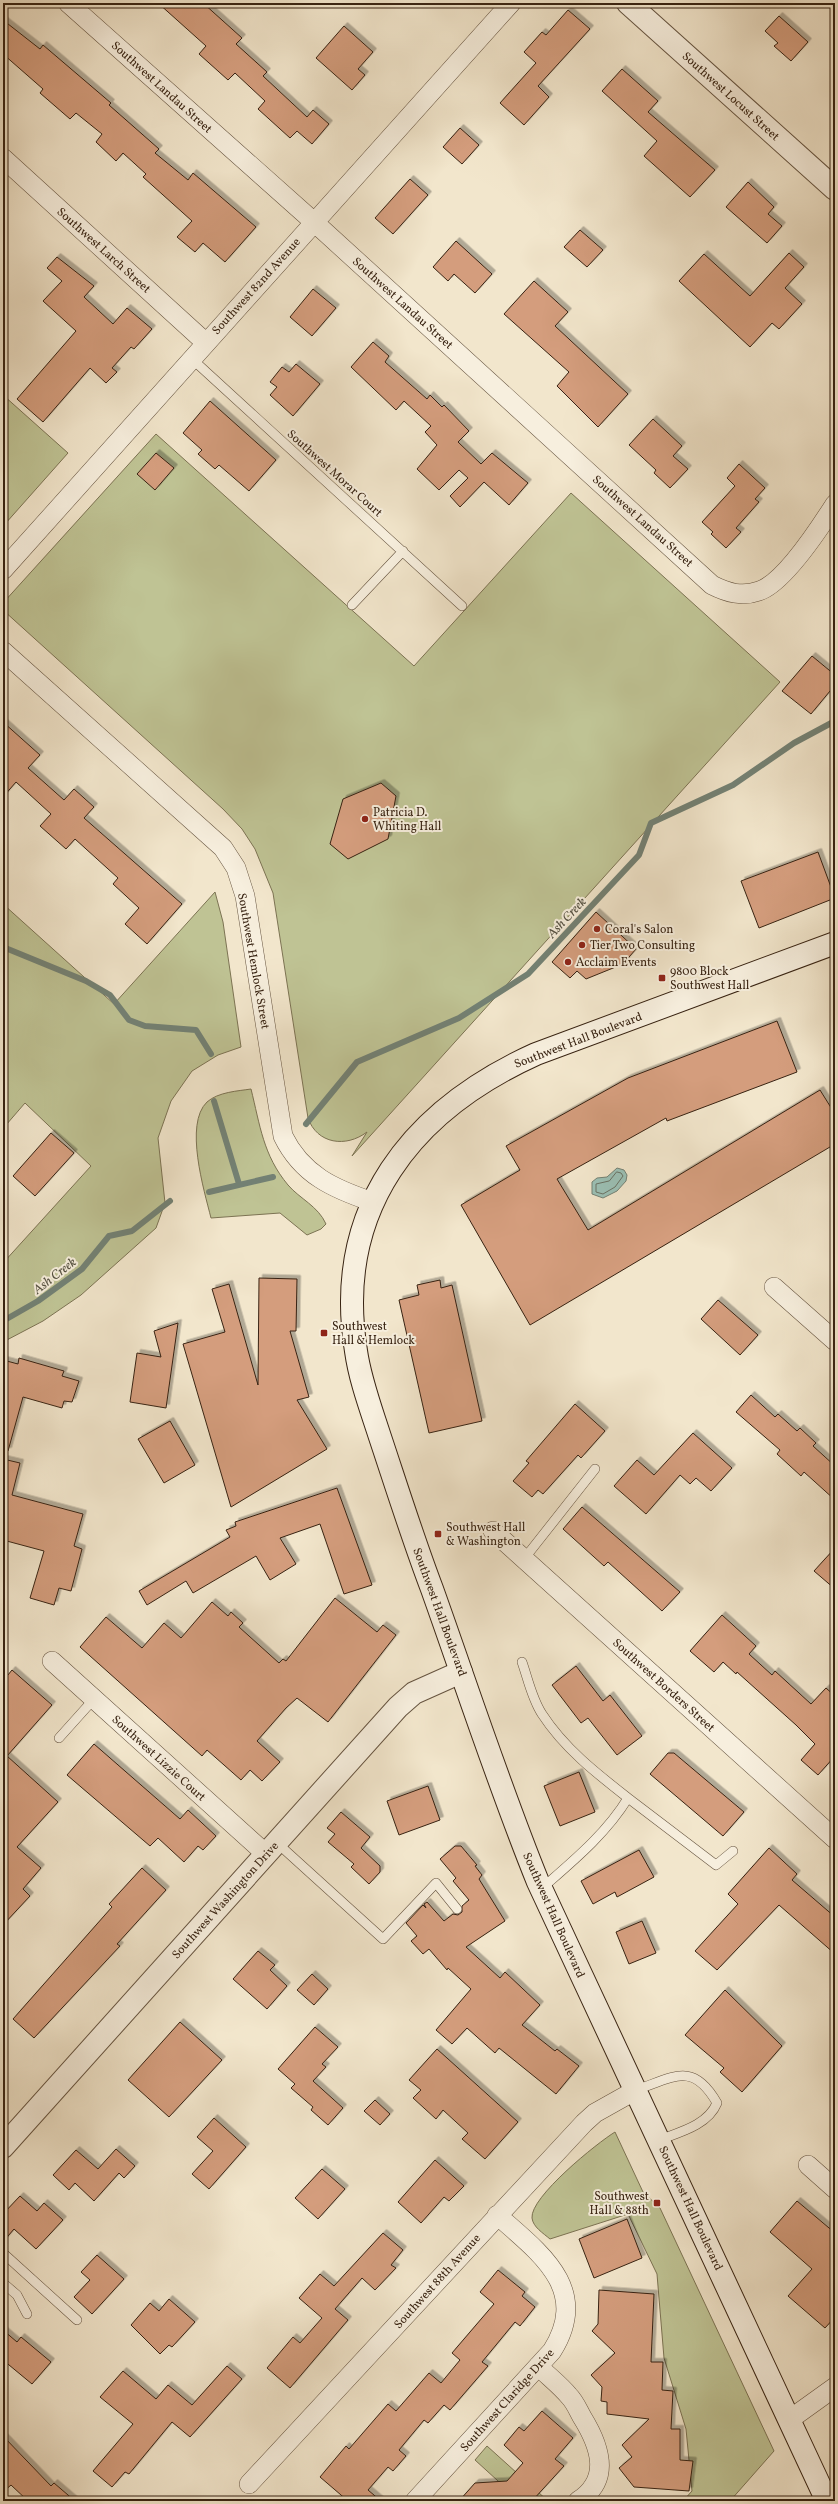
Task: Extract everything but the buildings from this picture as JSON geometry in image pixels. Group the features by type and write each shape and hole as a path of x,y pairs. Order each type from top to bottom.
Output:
{"main road":[{"name":"Southwest Locust Street","path":"628,3 835,189"},
{"name":"Southwest Hall Boulevard","path":"827,2501 541,1889 498,1779 406,1519 362,1379 356,1352 352,1298 354,1268 358,1246 373,1202 390,1170 429,1123 467,1092 505,1068 544,1051 835,943"},
{"name":"Southwest Washington Drive","path":"3,2147 398,1706 414,1693 461,1672"}],"street":[{"name":"Southwest Landau Street","path":"68,3 314,222 712,585 727,593 742,595 760,591 775,582 815,535 835,504"},
{"name":"Southwest 82nd Avenue","path":"3,570 205,342 510,3"},
{"name":"Southwest Larch Street","path":"3,158 205,342"},
{"name":"Southwest Hemlock Street","path":"3,651 223,848 236,868 245,896 283,1136 290,1150 302,1165 316,1176 340,1191 373,1202"},
{"path":"774,1287 835,1341"},
{"name":"Southwest Borders Street","path":"493,1531 835,1839"},
{"name":"Southwest Lizzie Court","path":"52,1661 94,1699 271,1848"},
{"name":"Southwest 88th Avenue","path":"249,2484 497,2215 595,2113 636,2090"},
{"path":"808,2165 835,2189"},
{"name":"Southwest Claridge Drive","path":"415,2501 552,2351 563,2334 567,2304 562,2283 543,2256 497,2215"},
{"path":"538,2366 570,2397 594,2436 599,2460 598,2480 588,2494 578,2501"},
{"path":"789,2420 835,2388"}],"lane":[{"name":"Southwest Morar Court","path":"191,358 462,606"},
{"path":"352,605 402,551"},
{"path":"524,1559 595,1469"},
{"path":"522,1662 533,1696 542,1714 588,1767 716,1865 732,1852"},
{"path":"59,1738 94,1699"},
{"path":"541,1889 585,1851 615,1819 628,1798"},
{"path":"271,1848 358,1917 383,1939 436,1883 457,1909"},
{"path":"636,2090 678,2076 688,2076 700,2079 717,2102 714,2111 705,2119 659,2140"},
{"path":"3,2253 77,2320"},
{"path":"3,2283 17,2294 27,2314"}],"green space":[{"path":"3,395 68,453 5,524 3,522"},
{"path":"156,434 414,666 571,493 780,682 352,1156 367,1132 350,1140 333,1141 318,1133 312,1127 308,1118 273,893 255,849 242,829 223,809 3,610 3,603"},
{"path":"215,892 223,922 241,1047 218,1055 192,1071 171,1101 158,1138 165,1203 156,1228 81,1295 43,1321 3,1342 3,1263 91,1166 25,1103 6,1125 3,1122 3,904 114,1004"},
{"path":"251,1089 260,1127 273,1162 288,1185 314,1207 323,1218 326,1224 321,1229 307,1235 280,1213 211,1218 204,1191 196,1141 200,1112 207,1102 217,1096 228,1092"},
{"path":"615,2132 643,2192 660,2208 774,2451 730,2501 683,2501 692,2491 686,2429 664,2358 657,2274 628,2214 550,2239 539,2230 534,2224 532,2218 534,2209 553,2184 594,2147"},
{"path":"487,2446 548,2501 520,2501 475,2460"}],"water":[{"path":"617,1168 624,1170 627,1175 626,1181 617,1191 603,1198 592,1194 592,1182 597,1178 607,1177"}],"waterway":[{"name":"Ash Creek","path":"306,1124 357,1062 459,1018 528,974 639,855 651,823 733,785 794,743 835,721"},
{"path":"3,947 86,981 110,995 129,1020 145,1026 196,1030 211,1054"},
{"path":"214,1101 239,1184"},
{"name":"Ash Creek","path":"209,1192 273,1177"},
{"name":"Ash Creek","path":"3,1321 38,1301 82,1269 109,1236 132,1231 170,1201"}],"place":[{"name":"Patricia D. Whiting Hall","path":"365,819"},
{"name":"Coral's Salon","path":"597,929"},
{"name":"Tier Two Consulting","path":"582,945"},
{"name":"Acclaim Events","path":"568,962"},
{"name":"9800 Block Southwest Hall","path":"662,978"},
{"name":"Southwest Hall & Hemlock","path":"324,1333"},
{"name":"Southwest Hall & Washington","path":"438,1534"},
{"name":"Southwest Hall & 88th","path":"657,2203"}]}
